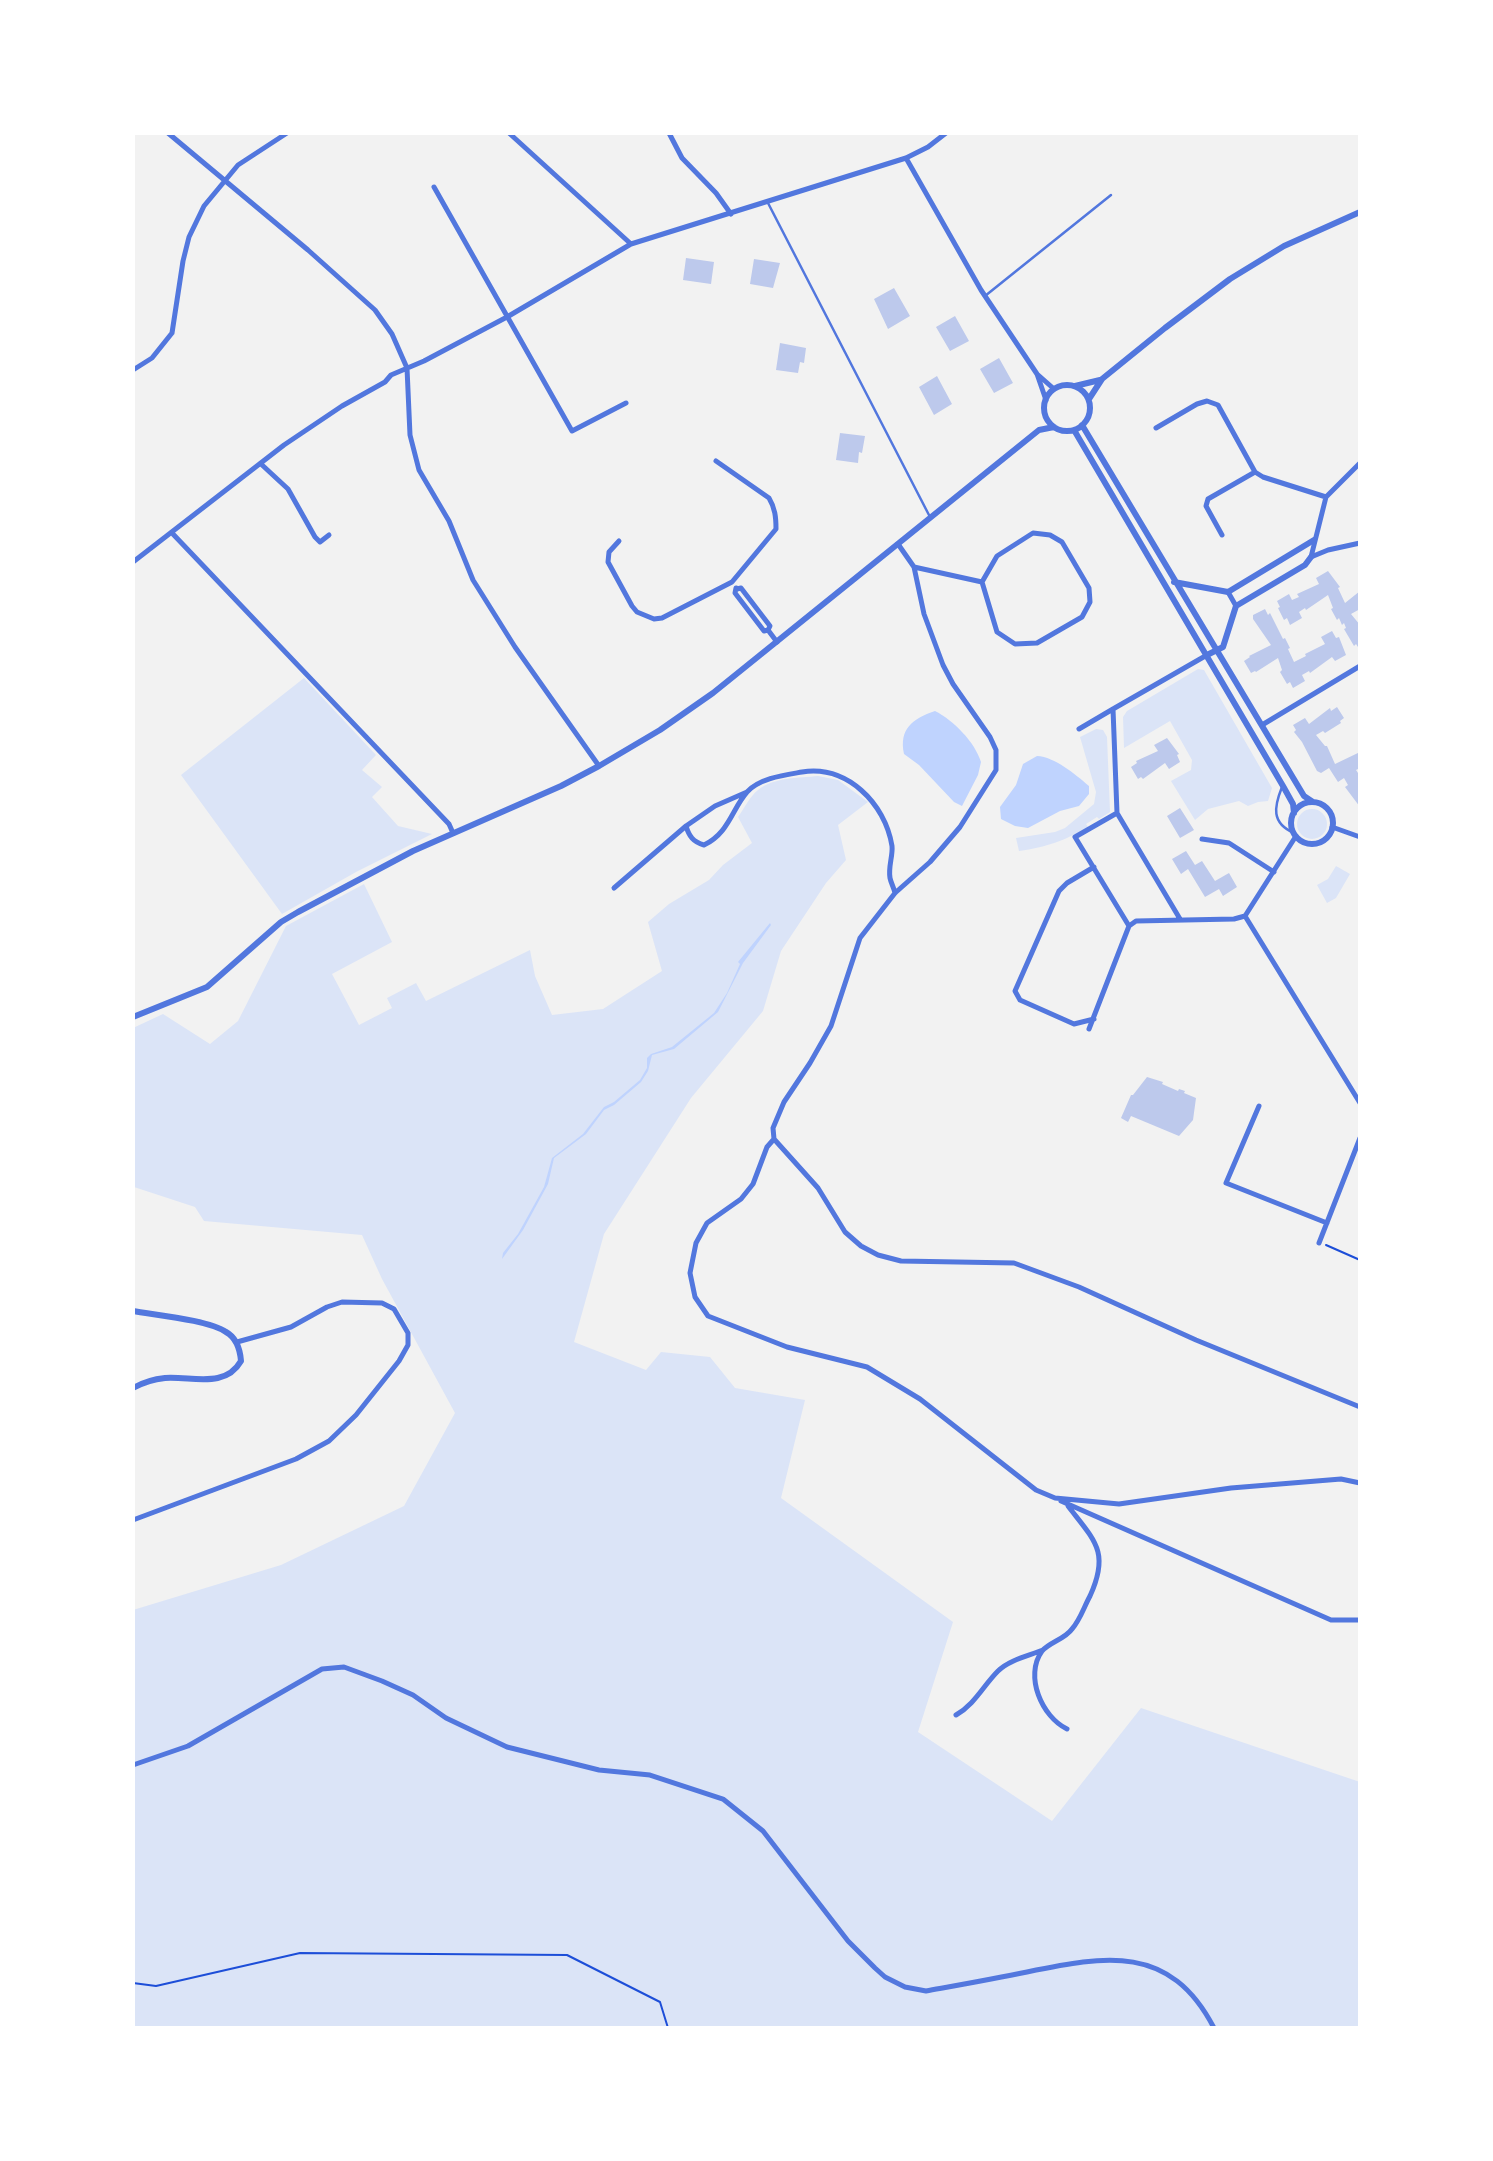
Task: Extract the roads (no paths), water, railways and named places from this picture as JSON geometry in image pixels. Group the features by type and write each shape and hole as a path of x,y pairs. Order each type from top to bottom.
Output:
{"street":[{"path":"168,133 375,310 392,334 407,368 410,435 419,470 449,521 473,580 515,647 599,766"},
{"path":"133,370 152,358 172,333 189,237 204,206 225,179 247,158 287,133"},
{"path":"509,133 631,244"},
{"path":"669,133 682,158 716,193 731,214"},
{"path":"133,562 284,445 342,406 385,382 391,375 507,317 631,244 906,158 928,147 946,133"},
{"path":"906,158 985,296 1037,373 1054,389"},
{"path":"434,187 572,431 626,403"},
{"path":"1088,399 1102,379 1230,279 1284,246 1360,212"},
{"path":"1037,373 1046,400 1045,414 1039,430"},
{"path":"1046,400 1054,389 1061,386 1074,386 1102,379"},
{"path":"133,1017 206,987 281,922 393,861 561,786 660,730 713,693 1039,430 1054,427 1074,430 1082,425 1090,407 1082,390 1074,386"},
{"path":"1156,428 1197,404 1207,401 1217,405 1255,472 1326,497"},
{"path":"1045,414 1054,427"},
{"path":"1074,430 1293,804 1295,835 1302,841 1317,843 1330,834 1332,827 1333,820 1326,807 1304,796 1082,425"},
{"path":"619,541 609,552 608,562 632,606 645,616 662,618 732,582 776,529 776,517 769,498 716,461"},
{"path":"1079,729 1223,648 1236,606 1305,565 1311,557 1326,497 1360,463"},
{"path":"261,464 288,489 315,537 320,542 329,535"},
{"path":"1223,535 1206,506 1208,499 1255,472"},
{"path":"172,533 449,824 453,833"},
{"path":"1033,534 1050,535 1062,542 1089,588 1090,602 1082,617 1037,643 1015,644 997,632 982,582 997,556 1033,534"},
{"path":"1167,587 1176,581 1228,592 1314,540"},
{"path":"1311,557 1353,543 1360,544"},
{"path":"898,544 914,567 924,614 943,665 996,750 996,770 960,827 930,862 895,893 860,938 831,1026 784,1102 773,1128 774,1139 818,1188 845,1231 861,1246 878,1255 901,1261 1014,1263 1079,1287 1196,1340 1360,1407"},
{"path":"914,567 982,582"},
{"path":"732,582 737,589 741,588 770,626 768,630 777,642"},
{"path":"1228,592 1236,606"},
{"path":"1262,724 1360,666"},
{"path":"1113,709 1117,813 1180,919"},
{"path":"614,888 686,826 715,806 779,776 809,771 839,775 863,790 881,816 892,846 890,877 895,893"},
{"path":"686,826 689,836 696,842 704,845 710,842 734,815 748,791"},
{"path":"1294,813 1306,803 1313,802"},
{"path":"1117,813 1075,837 1129,926"},
{"path":"1332,827 1360,837"},
{"path":"1090,1029 1129,926 1136,921 1234,919 1245,916 1295,835"},
{"path":"1202,839 1229,842 1274,872"},
{"path":"1094,867 1059,891 1015,991 1020,1000 1074,1024 1094,1019"},
{"path":"1245,916 1360,1103"},
{"path":"1259,1106 1226,1184 1327,1223"},
{"path":"1319,1242 1360,1138"},
{"path":"774,1139 767,1147 753,1184 741,1199 707,1223 696,1243 690,1273 695,1297 708,1316 788,1347 867,1367 920,1399 1036,1490 1331,1620 1360,1620"},
{"path":"133,1520 296,1459 329,1441 356,1415 399,1361 408,1345 408,1334 394,1309 382,1303 342,1302 327,1307 291,1327 237,1342"},
{"path":"133,1311 204,1324 226,1331 237,1342 241,1361 235,1371 222,1378 164,1378 133,1388"},
{"path":"1055,1498 1119,1504 1245,1487 1341,1479 1360,1483"},
{"path":"956,1715 973,1703 998,1671 1008,1664 1043,1650 1071,1631 1097,1579 1101,1562 1086,1529 1066,1503"},
{"path":"1043,1650 1036,1666 1037,1689 1051,1718 1067,1729"},
{"path":"133,1765 188,1746 322,1669 344,1667 413,1695 446,1718 507,1747 599,1770 650,1775 723,1799 763,1831 848,1941 885,1977 905,1987 926,1991 1077,1962 1122,1959 1147,1964 1180,1982 1213,2028"}],"lane":[{"path":"985,296 1111,195"},
{"path":"768,203 931,518"},
{"path":"1283,786 1276,811 1278,821 1283,828 1295,835"}],"water":[{"path":"935,711 962,732 974,747 981,762 978,775 962,806 954,802 919,765 904,754 903,738 909,726"},
{"path":"1037,756 1051,759 1071,771 1089,786 1089,794 1079,806 1060,811 1028,828 1015,826 1001,819 1000,807 1016,785 1023,764"},
{"path":"770,923 743,963 718,1012 674,1049 652,1055 648,1071 641,1082 604,1110 586,1134 554,1158 548,1184 523,1230 502,1259 503,1253 518,1234 544,1187 552,1158 583,1134 604,1107 640,1080 647,1068 647,1058 651,1054 672,1047 714,1013 727,993 740,964 738,962"}]}
